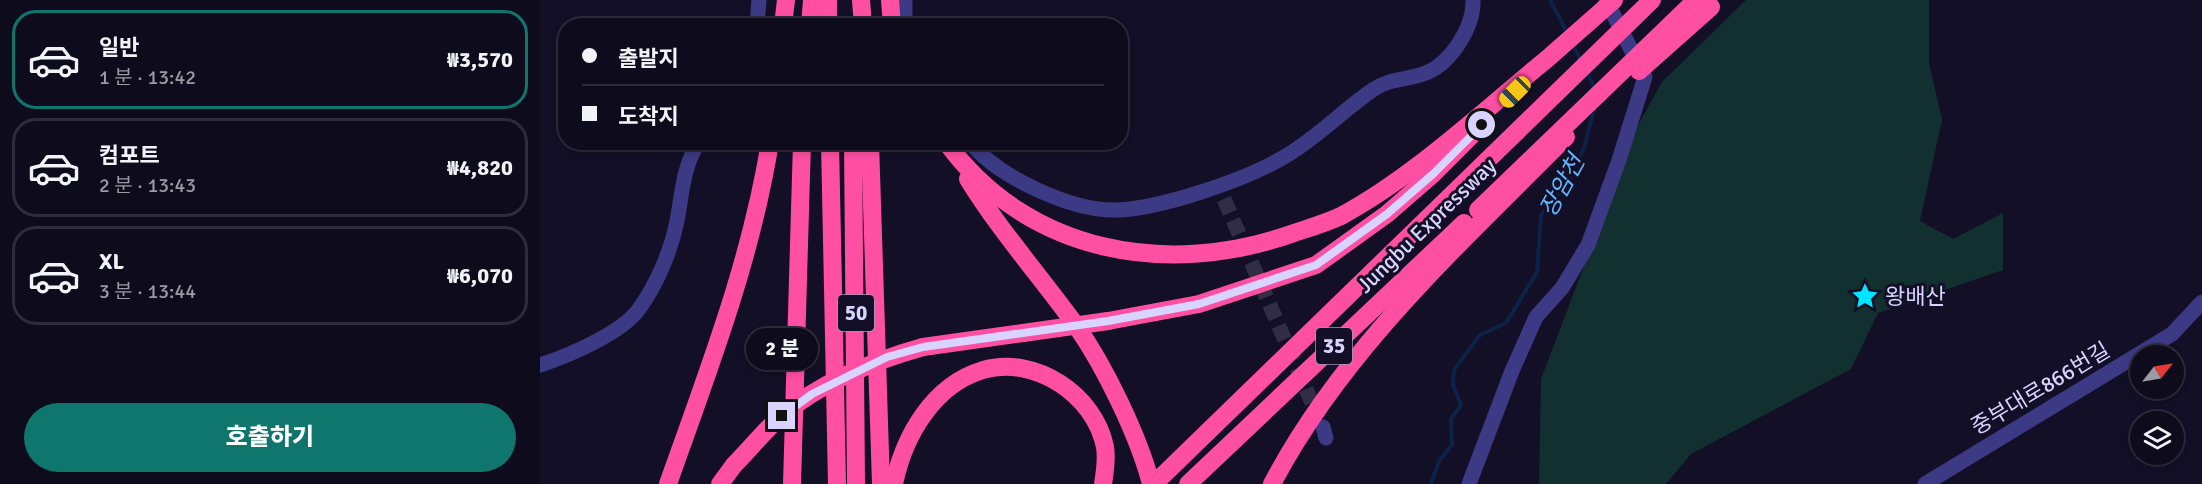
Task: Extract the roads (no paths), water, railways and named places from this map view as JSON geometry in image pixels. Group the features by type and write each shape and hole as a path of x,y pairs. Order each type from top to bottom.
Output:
{"highway":[{"path":"784,18 786,0"},
{"path":"794,0 794,18"},
{"path":"811,18 812,0"},
{"path":"828,0 828,18"},
{"path":"852,0 852,18"},
{"path":"861,0 862,18"},
{"path":"890,0 891,18"},
{"path":"952,150 983,186 1032,221 1093,244 1143,254 1198,255 1234,251 1338,217 1381,193 1547,59 1614,0"},
{"name":"Jungbu Expressway","path":"1153,484 1652,0"},
{"path":"1272,484 1290,449 1324,399 1411,293 1579,124 1708,2"},
{"name":"Jungbu Expressway","path":"1189,483 1667,28 1708,2"},
{"path":"720,484 734,465 782,416 812,394 887,357 923,347 1108,321 1199,304 1316,265 1354,240 1433,174 1547,59"},
{"path":"668,484 734,300 761,200 769,150"},
{"path":"785,484 792,287 793,150"},
{"path":"792,484 802,150"},
{"name":"50","path":"830,150 837,484"},
{"name":"50","path":"854,150 856,484"},
{"path":"870,150 881,484"},
{"path":"950,150 986,208 1078,328 1105,375 1153,484"},
{"path":"894,484 907,444 919,422 944,391 970,375 1001,367 1035,372 1071,391 1084,404 1100,431 1105,448 1103,484"}],"street":[{"path":"758,18 759,0"},
{"path":"905,0 905,18"},
{"path":"979,150 998,167 1024,183 1087,207 1114,211 1140,208 1222,191 1285,157 1320,134 1375,89 1389,81 1428,72 1445,60 1459,43 1468,25 1474,8 1473,0"},
{"path":"1469,484 1536,317 1562,288 1587,245 1619,160 1645,77 1606,0"},
{"path":"540,365 563,357 611,330 638,310 664,263 674,238 690,155 693,150"},
{"name":"중부대로866번길","path":"1925,484 2172,334 2202,302"}],"waterway":[{"name":"장암천","path":"1550,0 1568,34"},
{"name":"장암천","path":"1572,44 1581,61"},
{"name":"장암천","path":"1586,70 1596,91"},
{"name":"장암천","path":"1431,484 1439,461 1452,445 1451,419 1461,405 1453,385 1454,370 1480,335 1506,323 1537,272 1541,215 1566,186 1584,148 1595,106"}],"tunnel":[{"path":"1224,199 1319,419"}],"place":[{"name":"왕배산","path":"1865,296"}]}
